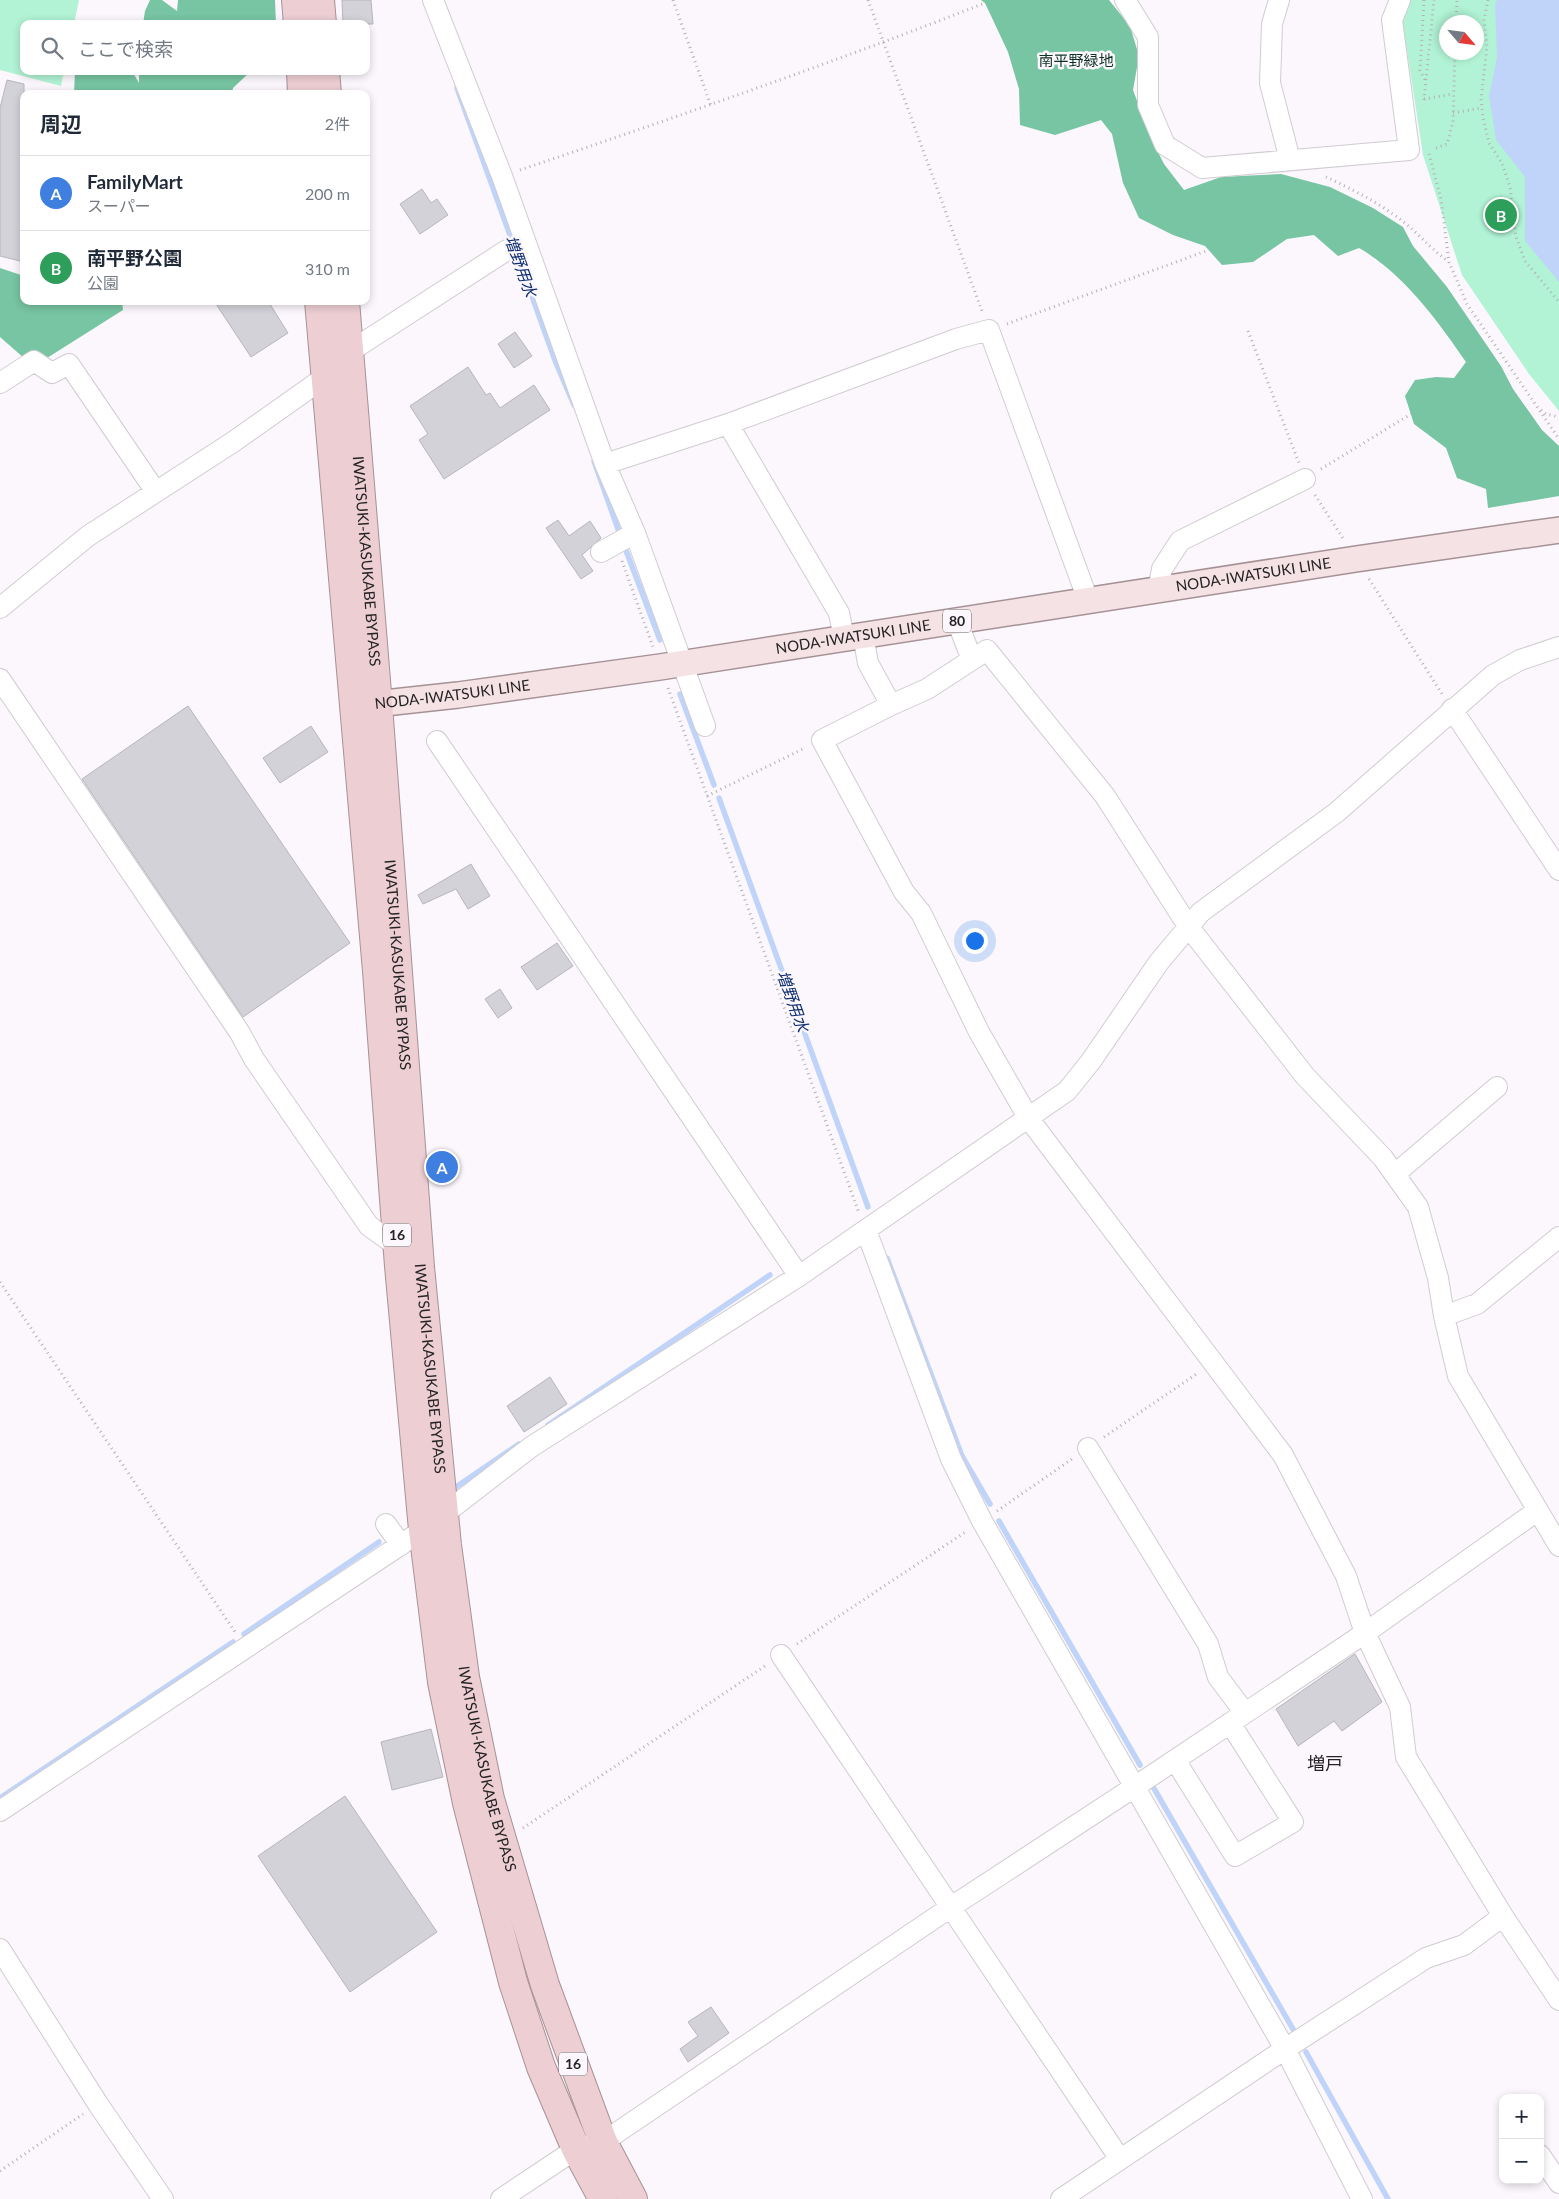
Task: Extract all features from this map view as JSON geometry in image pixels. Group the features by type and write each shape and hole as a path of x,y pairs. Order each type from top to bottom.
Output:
{"highway":[{"path":"296,0 298,20"},
{"path":"320,0 322,20"},
{"path":"301,75 302,90"},
{"path":"326,75 327,90"},
{"name":"IWATSUKI-KASUKABE BYPASS","path":"319,305 325,377 366,706 420,1267 442,1682 467,1803 513,1982 541,2067 576,2150 603,2199"},
{"name":"IWATSUKI-KASUKABE BYPASS","path":"345,305 366,706 398,1246 433,1522 490,1799 502,1842 545,1985 603,2142 633,2199"}],"main road":[{"name":"NODA-IWATSUKI LINE","path":"366,706 670,665 1356,559 1559,530"}],"street":[{"path":"433,0 502,176 605,464 635,533 670,665 705,726"},
{"path":"1124,0 1148,37 1148,105 1165,145 1202,168 1409,150 1392,20 1400,0"},
{"path":"1279,0 1272,24 1270,83 1290,160"},
{"path":"4,598 88,536 233,442 325,377 349,352 507,250"},
{"path":"605,464 728,424 956,339 989,330 1088,600"},
{"path":"0,383 34,361 52,373 69,364 156,492"},
{"path":"728,424 853,636 891,705"},
{"path":"1158,590 1162,568 1180,540 1305,479"},
{"path":"608,548 635,533"},
{"path":"957,621 972,660"},
{"path":"0,1811 400,1545 531,1447 799,1276 1067,1091 1091,1061 1159,962 1188,926 1216,899 1336,812 1493,675 1520,660 1559,647"},
{"path":"1559,1546 1458,1376 1444,1316 1438,1278 1418,1207 1383,1158 1304,1076 1188,926 1104,796 987,650 927,689 822,740 904,892 921,914 979,1032 1029,1118 1283,1455 1346,1576 1365,1633 1400,1707 1406,1757 1503,1916 1559,2000"},
{"path":"0,679 234,1025 254,1059 369,1226 398,1246"},
{"path":"1452,709 1559,870"},
{"path":"437,741 799,1276"},
{"path":"1395,1174 1496,1087"},
{"path":"866,1230 951,1459 982,1521 1136,1786 1285,2049 1362,2199"},
{"path":"1444,1316 1477,1304 1559,1237"},
{"path":"1088,1448 1208,1644 1218,1677 1293,1822 1235,1856 1175,1760"},
{"path":"501,2199 576,2150 603,2142 951,1907 1365,1633 1537,1511"},
{"path":"386,1524 400,1545"},
{"path":"781,1655 1120,2159"},
{"path":"1061,2199 1285,2049 1426,1958 1464,1945 1503,1916"},
{"path":"0,1949 98,2104 163,2199"},
{"path":"1544,2161 1559,2183"}],"path":[{"path":"673,0 711,106"},
{"path":"868,0 989,330 1206,251"},
{"path":"1424,0 1420,70 1426,82"},
{"path":"1425,108 1424,99 1434,0"},
{"path":"1456,15 1457,0"},
{"path":"1488,0 1484,20 1487,47 1481,99 1489,142 1502,163 1510,187 1516,237 1525,261 1559,302"},
{"path":"502,176 711,106 884,43 985,3"},
{"path":"1436,148 1447,144 1453,122 1455,60"},
{"path":"1424,99 1453,94"},
{"path":"1453,113 1482,108"},
{"path":"1427,147 1441,199 1449,262 1467,304 1559,439"},
{"path":"1321,175 1365,197 1396,217 1414,230 1432,250 1449,262"},
{"path":"1248,331 1305,479 1452,709"},
{"path":"1538,408 1546,414 1559,416"},
{"path":"1305,479 1411,414"},
{"path":"608,548 670,665 707,796 866,1230"},
{"path":"707,796 822,740"},
{"path":"0,1282 246,1649"},
{"path":"502,1842 982,1521"},
{"path":"0,2171 98,2104"}],"green space":[{"path":"0,0 79,0 75,20 20,20 20,75 63,75 61,86 0,70"},
{"path":"150,0 162,0 177,11 178,0 275,0 276,20 144,20"},
{"name":"南平野緑地","path":"981,0 1109,0 1130,26 1139,56 1133,90 1150,136 1164,164 1184,190 1221,177 1281,174 1330,187 1373,208 1403,227 1413,246 1447,287 1542,430 1559,446 1559,496 1488,508 1486,489 1457,478 1446,448 1414,424 1405,396 1415,380 1436,377 1454,378 1466,362 1431,314 1405,284 1375,259 1359,248 1338,256 1314,235 1287,239 1253,262 1222,265 1205,246 1173,235 1139,218 1123,183 1112,134 1101,120 1055,135 1020,125 1019,89 1008,52 985,3"},
{"path":"1409,0 1559,0 1559,411 1529,374 1462,275 1423,155 1402,18"},
{"path":"75,75 134,75 139,83 139,75 247,75 233,90 74,90"},
{"path":"0,268 20,275 20,305 122,305 123,310 47,358 24,358 0,337"}],"water":[{"path":"1497,0 1559,0 1559,282 1525,241 1525,177 1496,140 1489,96 1497,57 1495,5"}],"building":[{"path":"342,0 371,0 373,24 370,24 370,20 343,20"},
{"path":"7,80 24,84 24,90 20,90 20,261 0,256 0,108"},
{"path":"422,189 431,203 437,199 448,215 420,234 400,204"},
{"path":"217,305 270,305 288,333 251,357"},
{"path":"515,332 532,356 514,368 498,344"},
{"path":"468,367 486,395 490,393 500,408 534,385 550,410 444,479 419,440 428,434 410,406"},
{"path":"558,520 569,536 590,521 601,538 582,555 593,571 581,579 546,528"},
{"path":"188,706 350,943 243,1017 82,779"},
{"path":"311,726 328,752 280,783 263,758"},
{"path":"471,864 490,896 468,909 456,889 423,904 418,895"},
{"path":"557,943 573,966 537,990 521,967"},
{"path":"500,989 512,1008 498,1018 485,999"},
{"path":"550,1377 567,1404 524,1432 507,1406"},
{"path":"1355,1654 1382,1702 1342,1731 1334,1721 1298,1746 1276,1709"},
{"path":"431,1729 443,1777 392,1790 381,1742"},
{"path":"345,1796 437,1932 350,1992 258,1856"},
{"path":"711,2007 729,2033 688,2062 680,2049 698,2036 688,2022"}],"waterway":[{"name":"増野用水","path":"457,88 556,363 574,405"},
{"name":"増野用水","path":"594,461 619,532"},
{"name":"増野用水","path":"625,548 660,640"},
{"name":"増野用水","path":"680,694 714,785"},
{"name":"増野用水","path":"719,798 868,1207"},
{"path":"887,1258 962,1456 990,1504"},
{"path":"548,1425 770,1275"},
{"path":"453,1489 519,1444"},
{"path":"999,1521 1140,1765"},
{"path":"244,1634 379,1542"},
{"path":"0,1798 233,1642"},
{"path":"1152,1785 1297,2036"},
{"path":"1306,2052 1388,2199"}],"place":[{"name":"南平野公園","path":"1501,215"},
{"name":"FamilyMart","path":"442,1167"}],"district":[{"name":"増戸","path":"1325,1764"}]}
